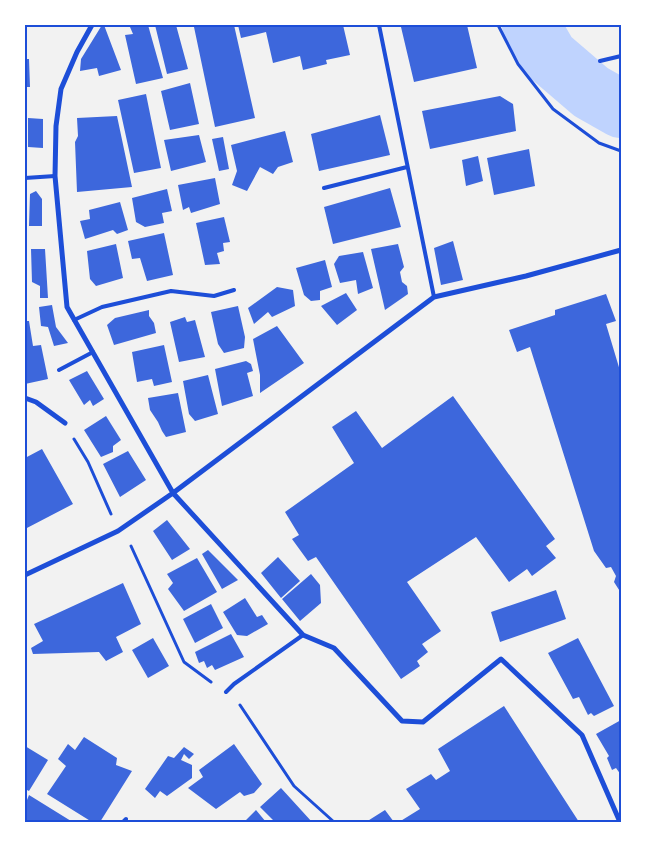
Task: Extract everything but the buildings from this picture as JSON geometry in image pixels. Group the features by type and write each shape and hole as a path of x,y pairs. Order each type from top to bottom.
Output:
{"street":[{"path":"92,25 61,89 56,126 54,176 67,307 174,493 303,635 334,648 402,721 423,722 501,659 582,735 620,822"},
{"path":"25,576 118,531 174,493 434,297 526,276 621,250"},
{"path":"25,398 36,402 65,423"}],"lane":[{"path":"379,25 434,297"},
{"path":"600,60 621,56"},
{"path":"324,188 408,167"},
{"path":"25,178 54,176"},
{"path":"74,320 102,306 171,291 214,296 234,290"},
{"path":"59,370 93,352"},
{"path":"226,692 234,684 303,635"}],"path":[{"path":"498,25 518,64 553,109 599,143 621,151"},
{"path":"184,662 226,692 241,706 294,786 334,822"}],"waterway":[{"path":"531,25 549,56 591,92 621,109"}]}
